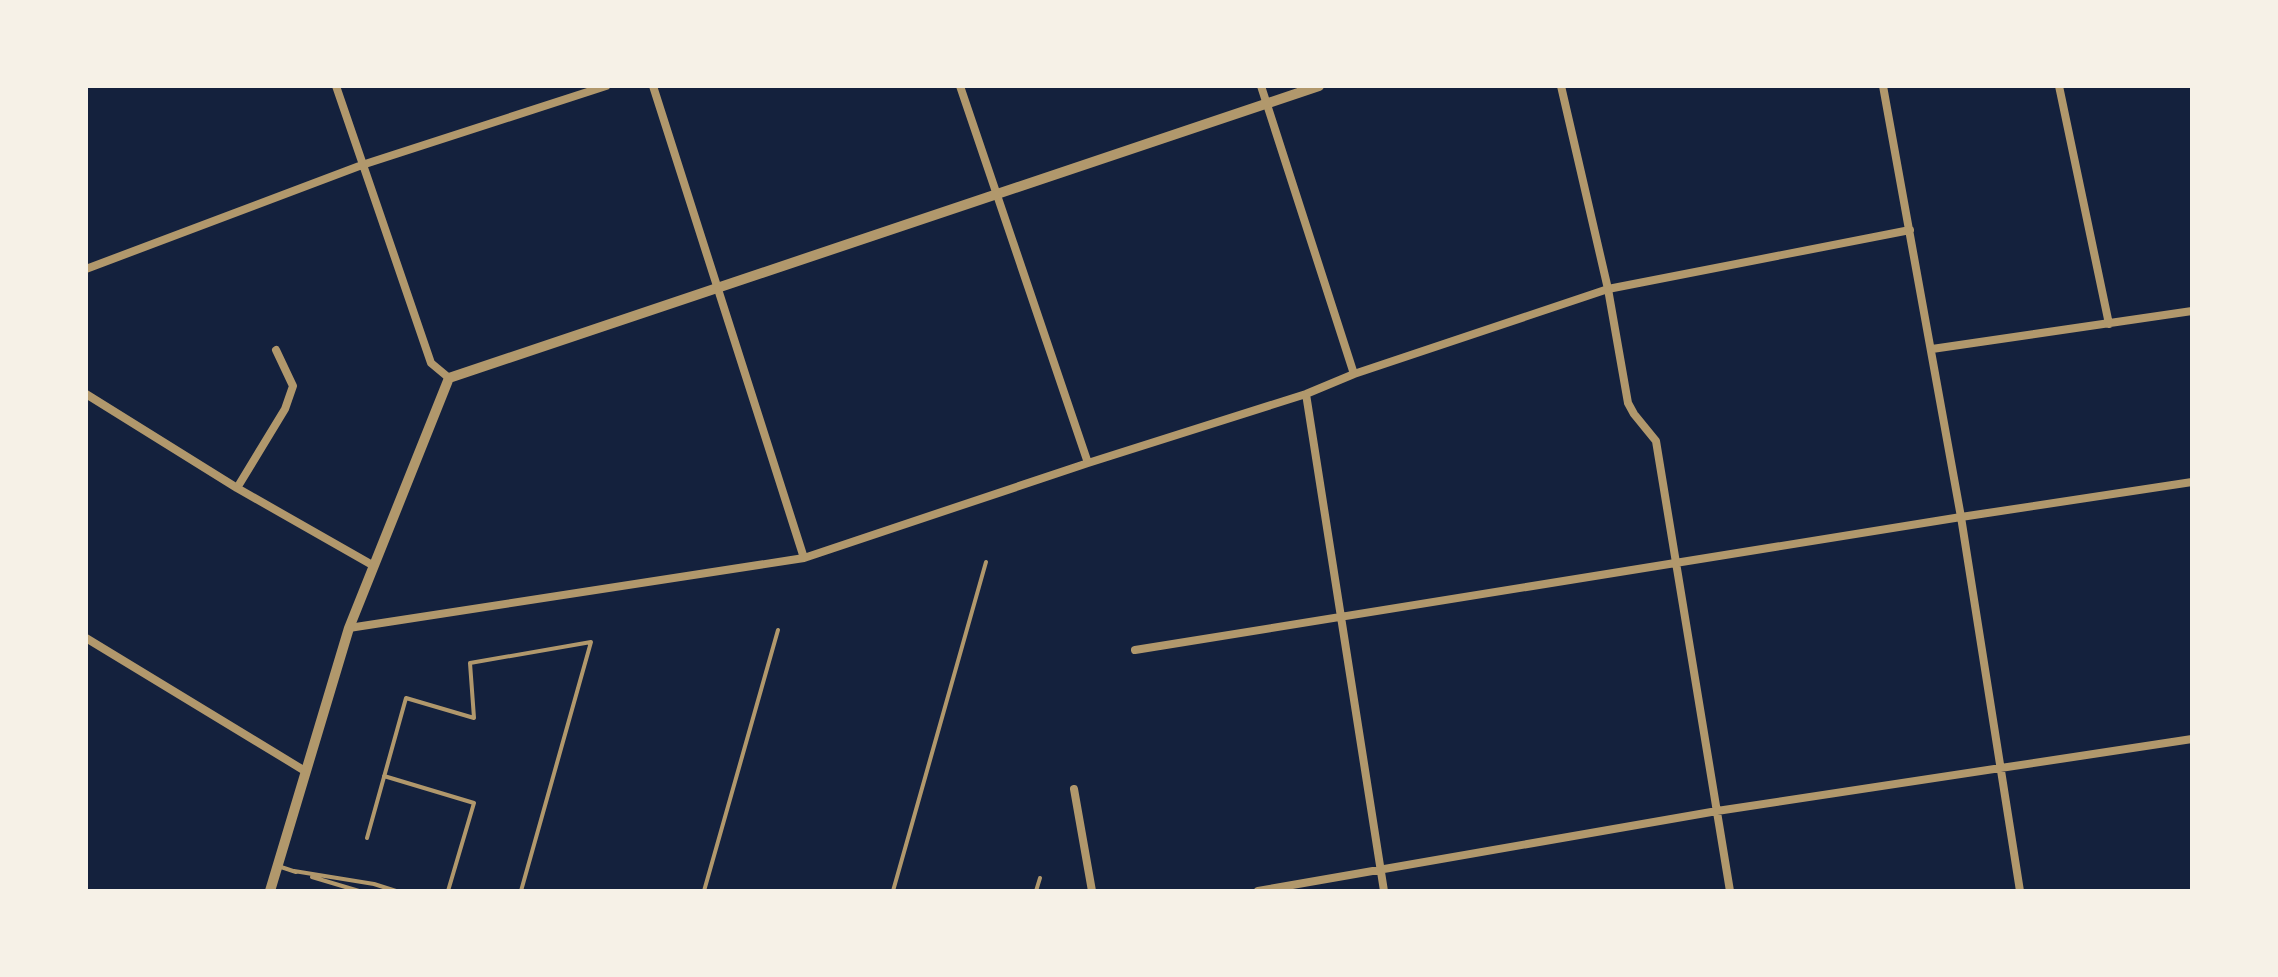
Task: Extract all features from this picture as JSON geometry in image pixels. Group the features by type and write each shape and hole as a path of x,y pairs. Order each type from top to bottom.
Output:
{"street":[{"path":"336,86 431,363 449,378"},
{"path":"86,269 362,165 606,86"},
{"path":"653,86 804,558"},
{"path":"960,86 1088,463"},
{"path":"1261,86 1354,374"},
{"path":"270,891 349,628 449,378 1319,86"},
{"path":"1561,86 1608,289 1628,403 1656,441 1730,891"},
{"path":"1883,86 1961,517 2020,891"},
{"path":"2059,86 2109,324"},
{"path":"349,628 804,558 1306,394 1354,374 1608,289 1910,230"},
{"path":"1932,349 2192,311"},
{"path":"237,488 285,409 293,386 276,350"},
{"path":"86,394 237,488 374,566"},
{"path":"1306,394 1384,891"},
{"path":"1135,650 2192,482"},
{"path":"86,638 305,771"},
{"path":"1258,891 1717,811 2192,739"},
{"path":"1074,789 1092,891"}],"lane":[{"path":"893,891 986,562"},
{"path":"704,891 778,630"},
{"path":"367,838 406,698 474,718 470,663 591,642 521,891"},
{"path":"384,776 474,803 448,891"},
{"path":"277,866 359,891"},
{"path":"294,871 374,884 396,891"},
{"path":"1036,891 1040,878"}]}
